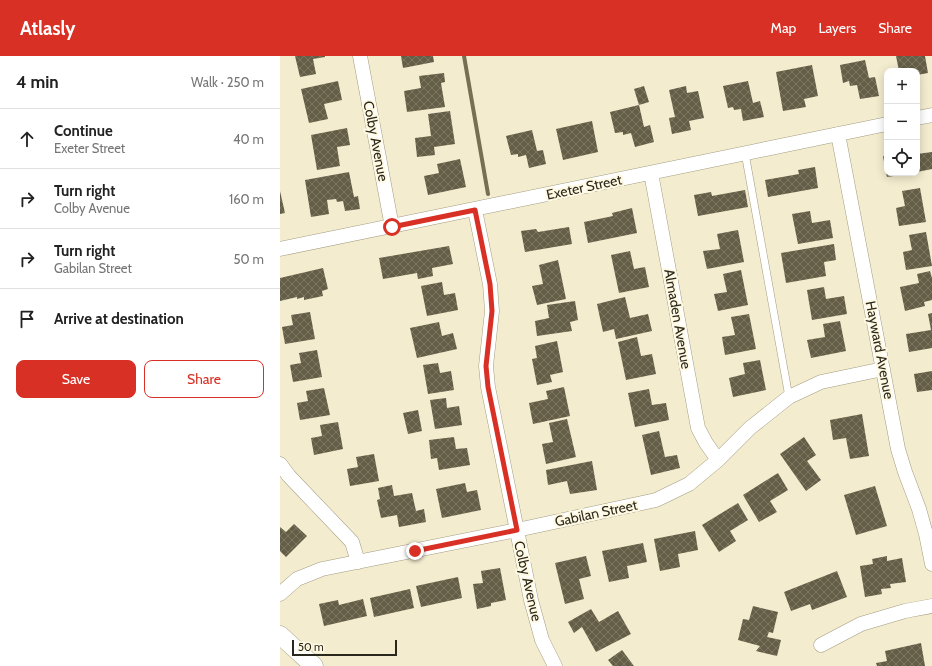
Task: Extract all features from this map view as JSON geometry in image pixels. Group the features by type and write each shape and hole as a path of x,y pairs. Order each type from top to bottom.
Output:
{"street":[{"name":"Colby Avenue","path":"360,56 392,227"},
{"path":"920,117 932,115"},
{"name":"Exeter Street","path":"280,249 884,125"},
{"name":"Hayward Avenue","path":"838,134 898,449 919,509 932,564"},
{"name":"Almaden Avenue","path":"651,172 698,428 718,460"},
{"name":"Colby Avenue","path":"475,210 490,291 492,311 486,366 488,387 533,609 542,640 555,666"},
{"name":"Gabilan Street","path":"280,594 297,579 322,569 517,530 656,500 690,484 718,460 750,428 789,397 821,382 883,369"},
{"path":"280,464 289,476 352,542 358,562"},
{"path":"822,645 861,624 905,611 932,606"},
{"path":"280,635 314,666"}],"lane":[{"path":"745,153 789,397"}],"building":[{"path":"295,56 325,57 313,59 316,74 300,77"},
{"path":"401,56 433,56 434,62 403,68"},
{"path":"896,56 925,56 928,73 920,74 920,68 898,68"},
{"path":"865,60 869,78 875,77 879,96 860,99 857,85 850,86 849,81 843,83 840,65"},
{"path":"812,65 818,96 804,99 806,107 783,111 776,72"},
{"path":"444,73 445,82 441,83 445,107 407,112 404,91 421,88 419,76"},
{"path":"338,81 342,100 324,104 328,119 309,123 301,89"},
{"path":"748,81 753,103 760,101 764,117 743,121 741,109 734,110 733,107 728,108 723,86"},
{"path":"644,86 649,102 639,105 634,89"},
{"path":"686,86 687,93 698,91 704,118 689,121 691,130 672,134 669,118 675,117 669,90"},
{"path":"639,105 644,127 650,125 654,142 635,147 631,133 623,135 623,132 615,133 610,112"},
{"path":"450,111 455,144 434,147 435,155 417,157 415,138 431,136 428,114"},
{"path":"592,121 598,152 563,160 556,129"},
{"path":"347,128 350,145 337,147 340,166 317,170 311,135"},
{"path":"532,130 537,151 543,150 546,164 529,168 526,155 518,157 518,154 511,155 506,136"},
{"path":"932,152 932,169 920,171 920,154"},
{"path":"460,159 466,187 428,195 424,176 439,173 437,164"},
{"path":"815,167 818,188 768,197 765,180 799,174 798,170"},
{"path":"349,172 354,197 358,196 360,209 345,211 343,201 337,202 336,199 327,200 329,214 311,217 305,180"},
{"path":"920,188 926,222 899,226 896,208 905,206 902,191"},
{"path":"745,190 748,207 698,216 694,195 711,192 712,196"},
{"path":"280,191 285,213 280,214"},
{"path":"632,208 637,233 588,243 584,222 613,216 612,213"},
{"path":"810,211 812,223 830,220 833,238 798,244 792,214"},
{"path":"569,227 572,244 525,252 521,231 536,229 538,232"},
{"path":"738,230 744,262 707,269 703,251 720,249 717,234"},
{"path":"926,232 932,266 906,270 903,252 912,250 909,235"},
{"path":"834,244 836,260 824,262 826,276 786,283 781,253"},
{"path":"449,246 453,264 432,268 433,276 418,279 417,273 383,279 379,258"},
{"path":"630,251 634,269 645,267 649,287 619,293 611,255"},
{"path":"558,260 566,299 537,305 532,286 543,284 539,265"},
{"path":"323,268 328,289 322,291 323,296 304,300 304,297 297,299 297,297 280,301 280,278"},
{"path":"741,270 748,305 718,311 714,294 727,292 723,274"},
{"path":"930,271 932,278 932,300 924,302 925,306 905,311 900,287 919,283 917,274"},
{"path":"442,282 444,295 455,293 458,310 427,316 421,286"},
{"path":"824,287 826,299 844,296 847,314 812,320 807,290"},
{"path":"625,297 630,318 648,314 652,331 616,339 614,329 603,332 597,304"},
{"path":"575,301 578,320 570,322 572,331 537,336 535,321 549,318 547,305"},
{"path":"310,312 315,339 285,344 282,327 293,325 291,315"},
{"path":"932,313 932,348 909,352 906,334 931,330 928,314"},
{"path":"749,314 756,349 725,355 722,337 735,335 731,317"},
{"path":"840,321 846,351 811,358 807,340 825,337 823,324"},
{"path":"439,322 442,336 453,333 457,349 417,358 410,328"},
{"path":"637,337 641,356 652,354 656,374 626,380 618,342"},
{"path":"557,341 563,372 550,375 552,382 537,385 532,359 537,358 535,346"},
{"path":"317,350 322,377 293,382 290,365 301,363 299,353"},
{"path":"760,360 766,390 733,397 729,378 745,374 743,363"},
{"path":"438,363 440,373 451,371 454,390 428,394 423,365"},
{"path":"932,371 932,390 917,392 914,374"},
{"path":"564,387 570,416 533,424 529,403 548,399 546,391"},
{"path":"324,388 330,415 300,420 297,403 308,401 306,391"},
{"path":"649,389 652,405 666,403 669,420 635,427 628,393"},
{"path":"446,398 447,408 459,406 462,425 435,429 430,400"},
{"path":"418,410 422,431 408,434 403,413"},
{"path":"862,414 869,456 850,459 846,438 833,440 830,420"},
{"path":"567,419 576,457 546,464 542,444 553,442 549,423"},
{"path":"338,422 343,449 314,455 311,438 322,436 320,425"},
{"path":"659,431 665,457 677,455 680,468 651,475 642,435"},
{"path":"454,437 456,449 467,448 470,465 439,470 437,458 431,459 429,440"},
{"path":"804,437 816,455 807,461 821,480 806,491 780,454"},
{"path":"374,454 379,481 350,486 347,469 358,467 356,457"},
{"path":"592,461 597,490 570,494 567,481 548,485 546,470"},
{"path":"778,473 788,490 770,501 777,512 759,522 743,495"},
{"path":"465,483 467,492 477,490 481,510 442,518 436,489"},
{"path":"392,485 394,496 412,493 416,511 424,509 426,522 399,527 397,515 381,518 377,500 380,499 378,488"},
{"path":"875,486 887,526 856,535 844,495"},
{"path":"738,503 748,520 730,531 736,541 719,552 702,525"},
{"path":"294,524 307,536 286,557 280,551 280,527 286,532"},
{"path":"695,531 698,550 678,554 680,567 660,571 654,539"},
{"path":"643,543 647,562 627,566 629,578 609,582 602,551"},
{"path":"586,556 591,576 579,579 584,599 565,604 555,563"},
{"path":"887,556 887,561 902,558 906,582 890,584 891,588 881,589 882,594 865,597 860,566 873,564 872,559"},
{"path":"500,568 506,600 491,603 491,606 477,609 473,584 483,583 481,571"},
{"path":"837,571 847,597 812,610 810,604 791,611 784,592"},
{"path":"458,577 462,598 421,607 416,586"},
{"path":"410,589 414,608 374,617 370,598"},
{"path":"363,599 367,616 324,626 319,604 338,600 339,605"},
{"path":"753,606 778,612 773,633 769,632 767,637 781,640 777,656 756,651 760,646 738,640 743,619 749,620"},
{"path":"591,609 599,622 618,611 631,634 596,652 582,627 574,633 568,622"},
{"path":"921,643 925,666 877,666 876,663 887,661 885,651"},
{"path":"622,650 634,666 613,666 608,660"}],"waterway":[{"path":"464,56 488,194"}],"route":[{"path":"392,227 475,210 490,284 492,311 486,366 488,387 517,530 415,551"}]}
